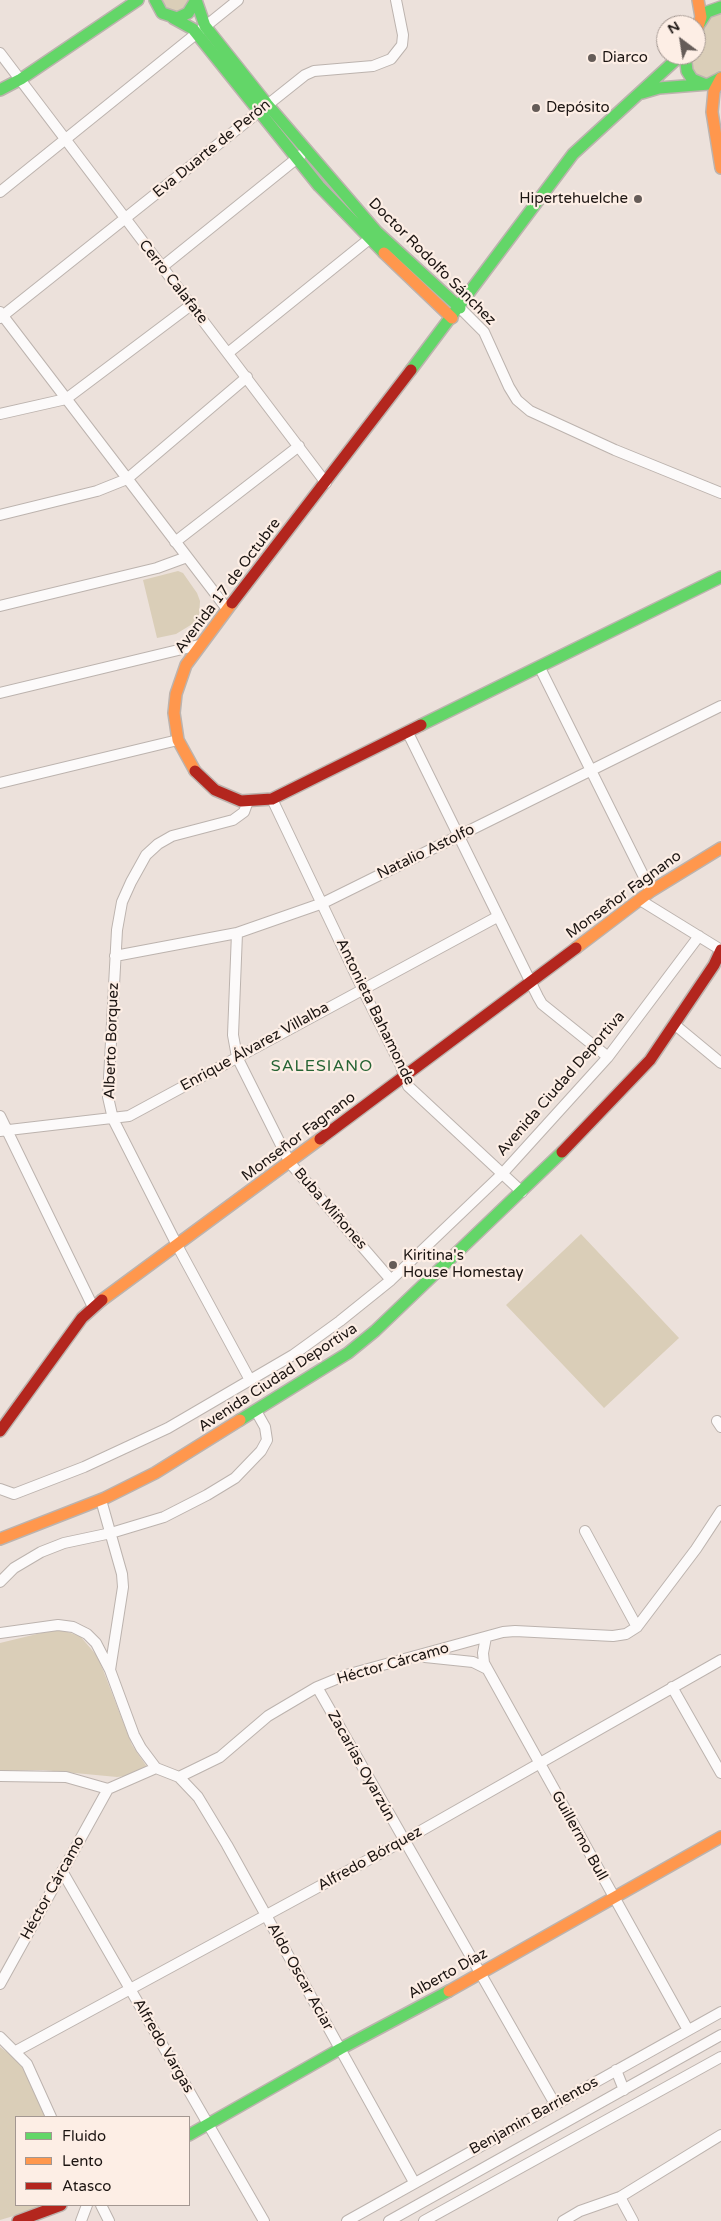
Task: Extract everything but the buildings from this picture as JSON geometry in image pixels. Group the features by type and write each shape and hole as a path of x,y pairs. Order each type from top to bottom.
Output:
{"street":[{"path":"0,90 21,79 138,0"},
{"path":"154,2 162,13 173,18 188,13 196,0"},
{"name":"Doctor Rodolfo Sánchez","path":"196,0 201,29 263,108 297,158 452,318"},
{"path":"0,192 238,0"},
{"name":"Eva Duarte de Perón","path":"1,316 306,75 314,71 373,66 391,59 402,45 403,35 396,0"},
{"path":"698,0 700,15"},
{"path":"705,15 707,12 721,7"},
{"name":"Doctor Rodolfo Sánchez","path":"173,18 191,27 201,29"},
{"name":"Cerro Calafate","path":"0,53 124,220 247,377 326,483"},
{"name":"Avenida 17 de Octubre","path":"672,65 594,132 573,154 460,308 199,645 186,665 176,694 174,713 178,740 188,762 207,784 226,796 248,802 272,799 408,734 721,578"},
{"path":"685,65 698,83 712,112"},
{"path":"721,78 714,91 712,112 721,168"},
{"name":"Avenida 17 de Octubre","path":"637,95 653,90 721,78"},
{"name":"Doctor Rodolfo Sánchez","path":"263,108 308,151 373,235 460,308 484,332 509,387 518,400 530,411 614,450 721,493"},
{"path":"162,268 308,151"},
{"path":"228,353 373,235"},
{"path":"0,414 66,399 191,305"},
{"path":"1,316 227,609"},
{"path":"0,515 97,491 127,479 247,377"},
{"path":"176,542 299,446"},
{"path":"0,606 157,568 187,557"},
{"path":"0,693 199,645"},
{"path":"540,668 651,891"},
{"name":"Natalio Astolfo","path":"115,956 236,933 323,903 721,706"},
{"path":"408,734 497,917 542,1004 608,1057"},
{"path":"0,783 178,740"},
{"name":"Antonieta Bahamonde","path":"272,799 400,1064 404,1078 413,1091 522,1192"},
{"name":"Alberto Borquez","path":"248,802 244,812 237,818 172,836 158,844 146,855 133,877 122,902 118,921 108,1097 113,1119 178,1247 250,1380"},
{"name":"Monseñor Fagnano","path":"0,1431 82,1318 93,1307 178,1247 651,891 721,848"},
{"path":"640,900 721,950"},
{"name":"Enrique Álvarez Villalba","path":"4,1130 129,1116 362,988 497,917"},
{"name":"Buba Miñones","path":"236,933 233,1035 237,1057 290,1163 391,1280"},
{"name":"Avenida Ciudad Deportiva","path":"0,1489 14,1494 84,1467 168,1428 293,1355 332,1327 391,1280 502,1174 608,1057 699,936"},
{"name":"Avenida Ciudad Deportiva","path":"0,1539 101,1500 155,1473 348,1353 375,1331 522,1192 629,1084 650,1060 714,965 721,950"},
{"path":"674,1024 721,1063"},
{"path":"0,1116 4,1130 93,1307"},
{"path":"0,1582 14,1568 41,1552 64,1543 112,1533 164,1517 207,1495 234,1478 261,1451 268,1440 265,1427 256,1411"},
{"path":"101,1500 122,1566 122,1587 110,1670"},
{"path":"585,1532 637,1627 696,1549 721,1511"},
{"path":"0,1532 19,1532"},
{"path":"0,1633 58,1625 74,1628 87,1634 96,1643 110,1670 134,1735 156,1768 179,1777"},
{"name":"Héctor Cárcamo","path":"179,1777 220,1757 268,1716 317,1687 346,1675 486,1637 515,1631 613,1636 626,1634 637,1627"},
{"name":"Guillermo Bull","path":"486,1637 483,1653 487,1669 688,2030"},
{"path":"417,1656 473,1662 487,1669"},
{"name":"Alfredo Bórquez","path":"16,2051 403,1842 721,1660"},
{"name":"Zacarías Oyarzún","path":"317,1687 403,1842 555,2104"},
{"path":"672,1687 721,1773"},
{"path":"0,1776 43,1775 66,1777 108,1789 156,1768"},
{"name":"Aldo Oscar Aciar","path":"179,1777 198,1797 266,1915 414,2182"},
{"name":"Héctor Cárcamo","path":"0,1984 108,1789"},
{"name":"Alberto Díaz","path":"190,2134 340,2049 480,1974 721,1837"},
{"name":"Alfredo Vargas","path":"62,1872 264,2221"},
{"name":"Benjamin Barrientos","path":"347,2221 721,2012"},
{"name":"Benjamin Barrientos","path":"389,2221 721,2035"},
{"path":"0,2036 16,2051 34,2076 51,2116"},
{"path":"424,2221 721,2057"},
{"path":"616,2070 624,2090"},
{"path":"563,2221 580,2211 620,2197 721,2135"},
{"path":"620,2197 633,2221"},
{"path":"18,2221 58,2206"},
{"path":"81,2221 87,2206"},
{"path":"102,2206 109,2221"}],"shaded area":[{"path":"161,0 191,0 182,11 170,11"},
{"path":"721,11 721,72 709,79 696,76 692,65 706,65 706,21"},
{"path":"178,571 183,573 197,593 200,601 199,616 194,623 176,634 157,638 143,580"},
{"path":"581,1234 679,1338 604,1408 506,1305"},
{"path":"61,1630 80,1636 98,1657 132,1745 147,1767 125,1776 117,1777 43,1770 0,1771 0,1643"},
{"path":"0,2047 17,2060 30,2079 45,2116 15,2116 15,2206 48,2206 0,2220"}],"traffic: fast":[{"path":"0,90 21,79 138,0"},
{"path":"155,0 162,13 177,18 188,13 196,0"},
{"path":"196,0 205,26 267,104 377,232 460,308"},
{"path":"705,15 707,12 721,7"},
{"path":"173,18 193,29 319,186 384,253"},
{"path":"411,370 573,154 670,65"},
{"path":"686,65 687,71 692,79 704,84"},
{"path":"642,93 659,88 709,84 721,78"},
{"path":"421,725 721,577"},
{"path":"240,1420 348,1353 375,1331 562,1152"},
{"path":"190,2134 340,2049 449,1991"}],"traffic: slow":[{"path":"698,0 701,15"},
{"path":"721,78 714,91 712,112 721,168"},
{"path":"384,253 452,318"},
{"path":"195,771 178,740 174,713 176,694 186,665 232,603"},
{"path":"576,948 651,891 721,848"},
{"path":"102,1300 320,1139"},
{"path":"0,1539 105,1498 155,1473 240,1420"},
{"path":"449,1991 721,1837"}],"traffic: jam":[{"path":"232,603 411,370"},
{"path":"195,771 215,790 241,801 272,799 421,725"},
{"path":"320,1139 576,948"},
{"path":"562,1152 650,1060 714,965 721,950"},
{"path":"0,1431 82,1318 102,1300"},
{"path":"18,2221 58,2206"}],"place":[{"name":"Diarco","path":"592,58"},
{"name":"Depósito","path":"536,108"},
{"name":"Hipertehuelche","path":"638,199"},
{"name":"Kiritina's House Homestay","path":"393,1265"}],"district":[{"name":"SALESIANO","path":"322,1067"}]}
